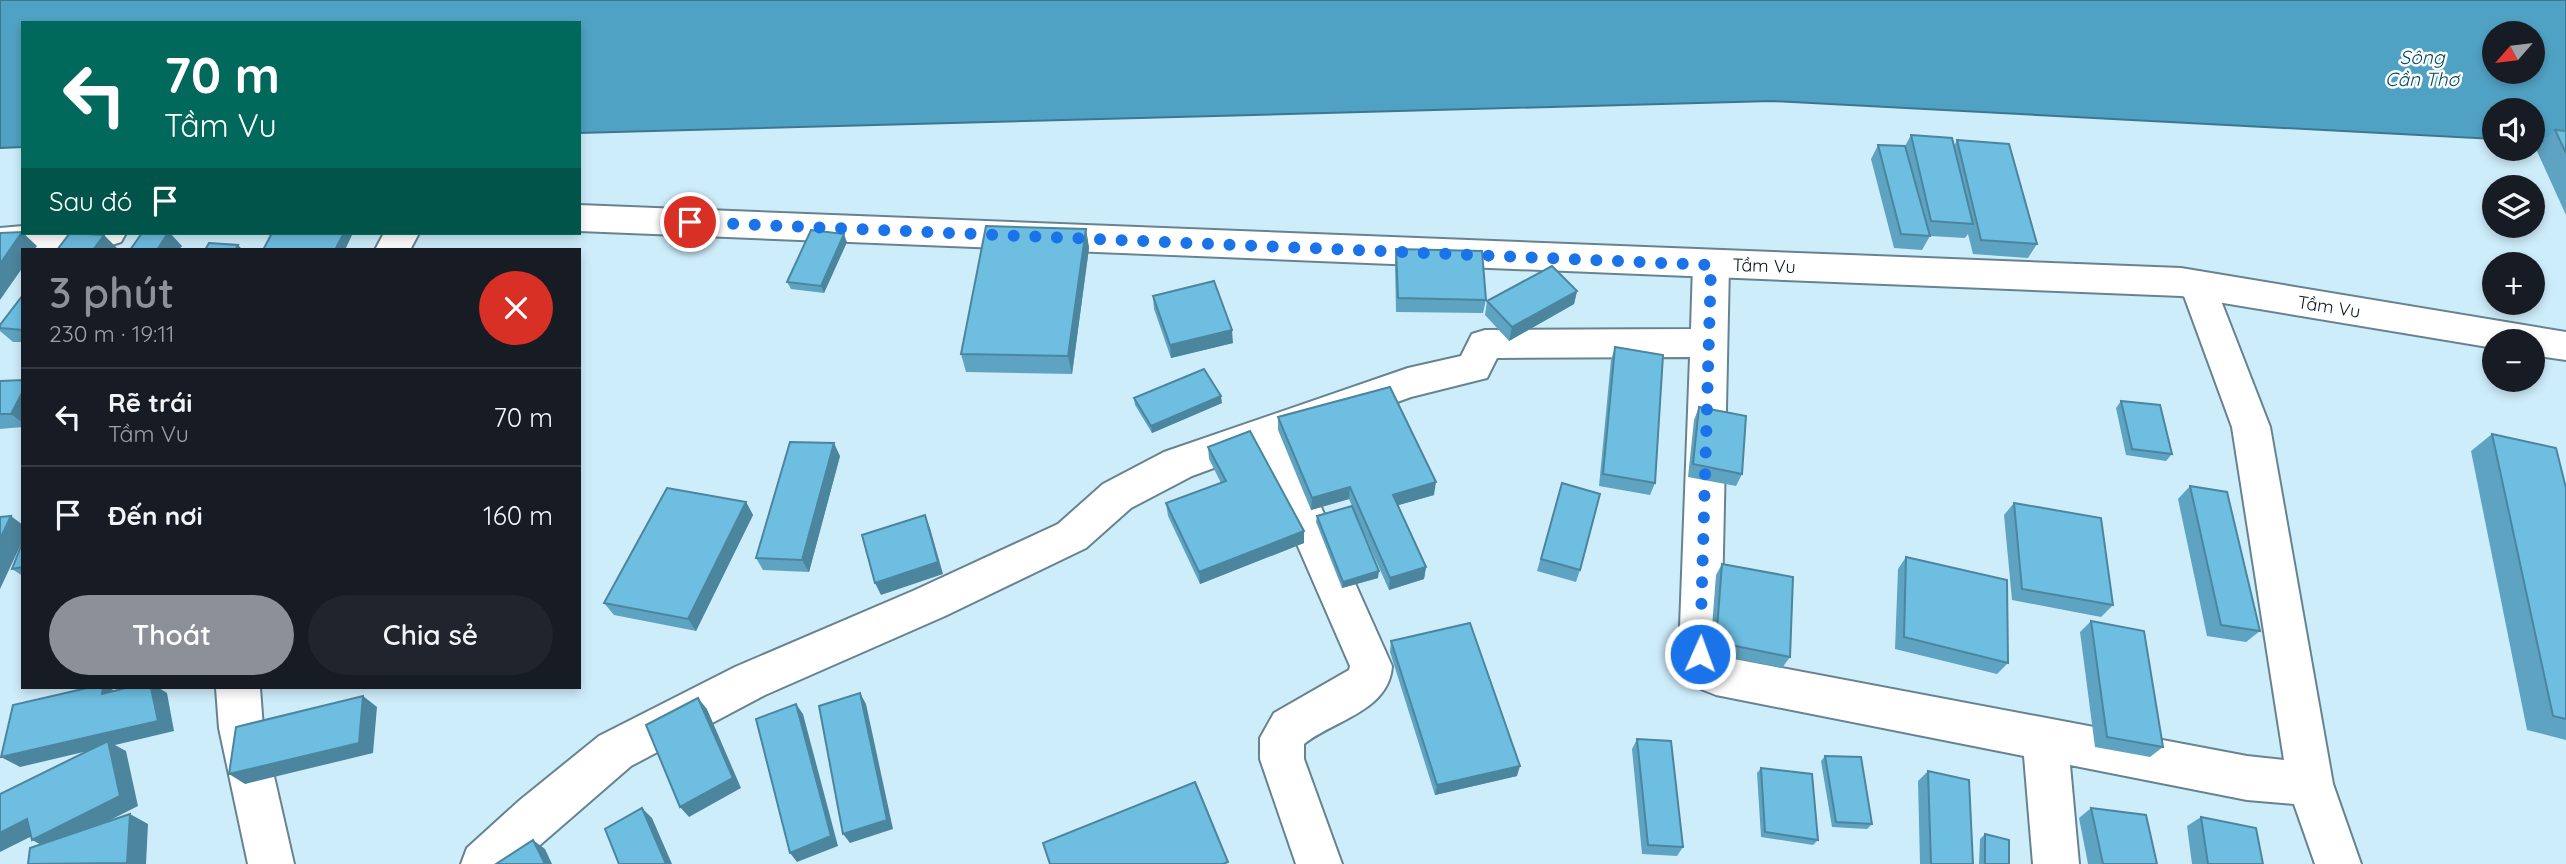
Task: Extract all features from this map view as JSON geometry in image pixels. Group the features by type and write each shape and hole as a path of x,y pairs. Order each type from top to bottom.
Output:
{"street":[{"name":"Tầm Vu","path":"581,218 2198,285 2565,349"},
{"path":"0,241 82,235"},
{"path":"1711,265 1700,654 1716,675 2246,778 2310,784"},
{"path":"2198,285 2251,427 2310,784 2339,864"},
{"path":"484,864 536,816 615,751 750,681 908,614 1072,536 1117,496 1178,464 1408,383 1474,368 1485,344 1709,343"},
{"path":"1268,432 1371,666 1370,677 1365,684 1290,728 1282,738 1282,759 1319,864"},
{"path":"238,689 241,728 271,864"},
{"path":"2045,739 2056,864"}],"water":[{"name":"Sông Cần Thơ","path":"0,0 2566,0 2566,143 2545,142 2545,98 2482,98 2482,138 1772,101 581,133 581,21 21,21 21,147 0,148"}],"building":[{"path":"2555,130 2566,131 2566,153"},
{"path":"1911,135 1952,138 1973,224 1931,221"},
{"path":"1957,140 2009,144 2037,244 1981,240"},
{"path":"1878,145 1905,146 1930,236 1901,234"},
{"path":"986,226 1086,229 1068,356 961,354"},
{"path":"811,230 844,234 821,286 787,282"},
{"path":"21,232 0,264 0,233"},
{"path":"68,235 104,235 94,248 59,248"},
{"path":"141,235 167,235 158,248 131,248"},
{"path":"271,235 343,235 336,248 264,248"},
{"path":"209,243 238,245 236,248 206,248"},
{"path":"1396,249 1482,251 1486,300 1398,298"},
{"path":"1552,266 1577,291 1512,327 1487,301"},
{"path":"1214,281 1232,330 1170,345 1153,296"},
{"path":"21,298 21,330 0,328"},
{"path":"1615,347 1663,355 1655,483 1603,474"},
{"path":"1204,369 1221,396 1151,426 1134,398"},
{"path":"21,380 21,395 11,414 0,414 0,381"},
{"path":"1390,387 1436,482 1393,495 1426,567 1390,578 1350,487 1312,498 1278,417"},
{"path":"2121,401 2160,405 2172,454 2132,449"},
{"path":"1699,407 1746,416 1742,474 1693,464"},
{"path":"1250,431 1304,531 1199,572 1166,503 1226,481 1208,447"},
{"path":"2492,434 2556,448 2566,488 2566,719 2553,716"},
{"path":"790,442 834,443 802,560 756,558"},
{"path":"1562,483 1600,494 1580,570 1541,559"},
{"path":"2190,486 2227,492 2260,631 2221,625"},
{"path":"667,488 746,502 688,619 604,603"},
{"path":"2014,503 2101,518 2113,605 2022,589"},
{"path":"1352,506 1379,571 1343,582 1317,516"},
{"path":"925,515 938,562 875,583 862,535"},
{"path":"11,516 0,539 0,517"},
{"path":"21,546 21,567 12,569"},
{"path":"1906,557 2007,580 2008,663 1904,637"},
{"path":"1722,564 1793,577 1790,657 1716,642"},
{"path":"2091,621 2144,631 2163,747 2107,737"},
{"path":"1470,623 1520,766 1437,785 1391,641"},
{"path":"83,689 103,689 102,694 122,689 151,689 158,721 1,757 13,705"},
{"path":"860,693 887,820 843,834 819,706"},
{"path":"363,696 359,743 229,774 236,727"},
{"path":"698,698 733,778 680,807 646,725"},
{"path":"796,704 831,836 790,853 756,719"},
{"path":"1637,739 1671,741 1683,847 1648,845"},
{"path":"108,741 120,796 32,840 27,819 0,833 0,794"},
{"path":"1825,756 1861,757 1872,824 1836,822"},
{"path":"1761,768 1812,774 1818,840 1765,832"},
{"path":"1928,771 1969,780 1973,864 1931,864"},
{"path":"1195,782 1228,862 1050,864 1043,843"},
{"path":"642,808 666,864 619,864 605,829"},
{"path":"2091,808 2146,815 2157,864 2103,864"},
{"path":"130,814 127,863 28,864 30,848"},
{"path":"2201,817 2256,828 2263,864 2208,864"},
{"path":"1985,834 2009,840 2009,864 1985,864"},
{"path":"533,840 545,864 496,864"}],"route":[{"path":"690,222 1711,265 1700,654"}]}
